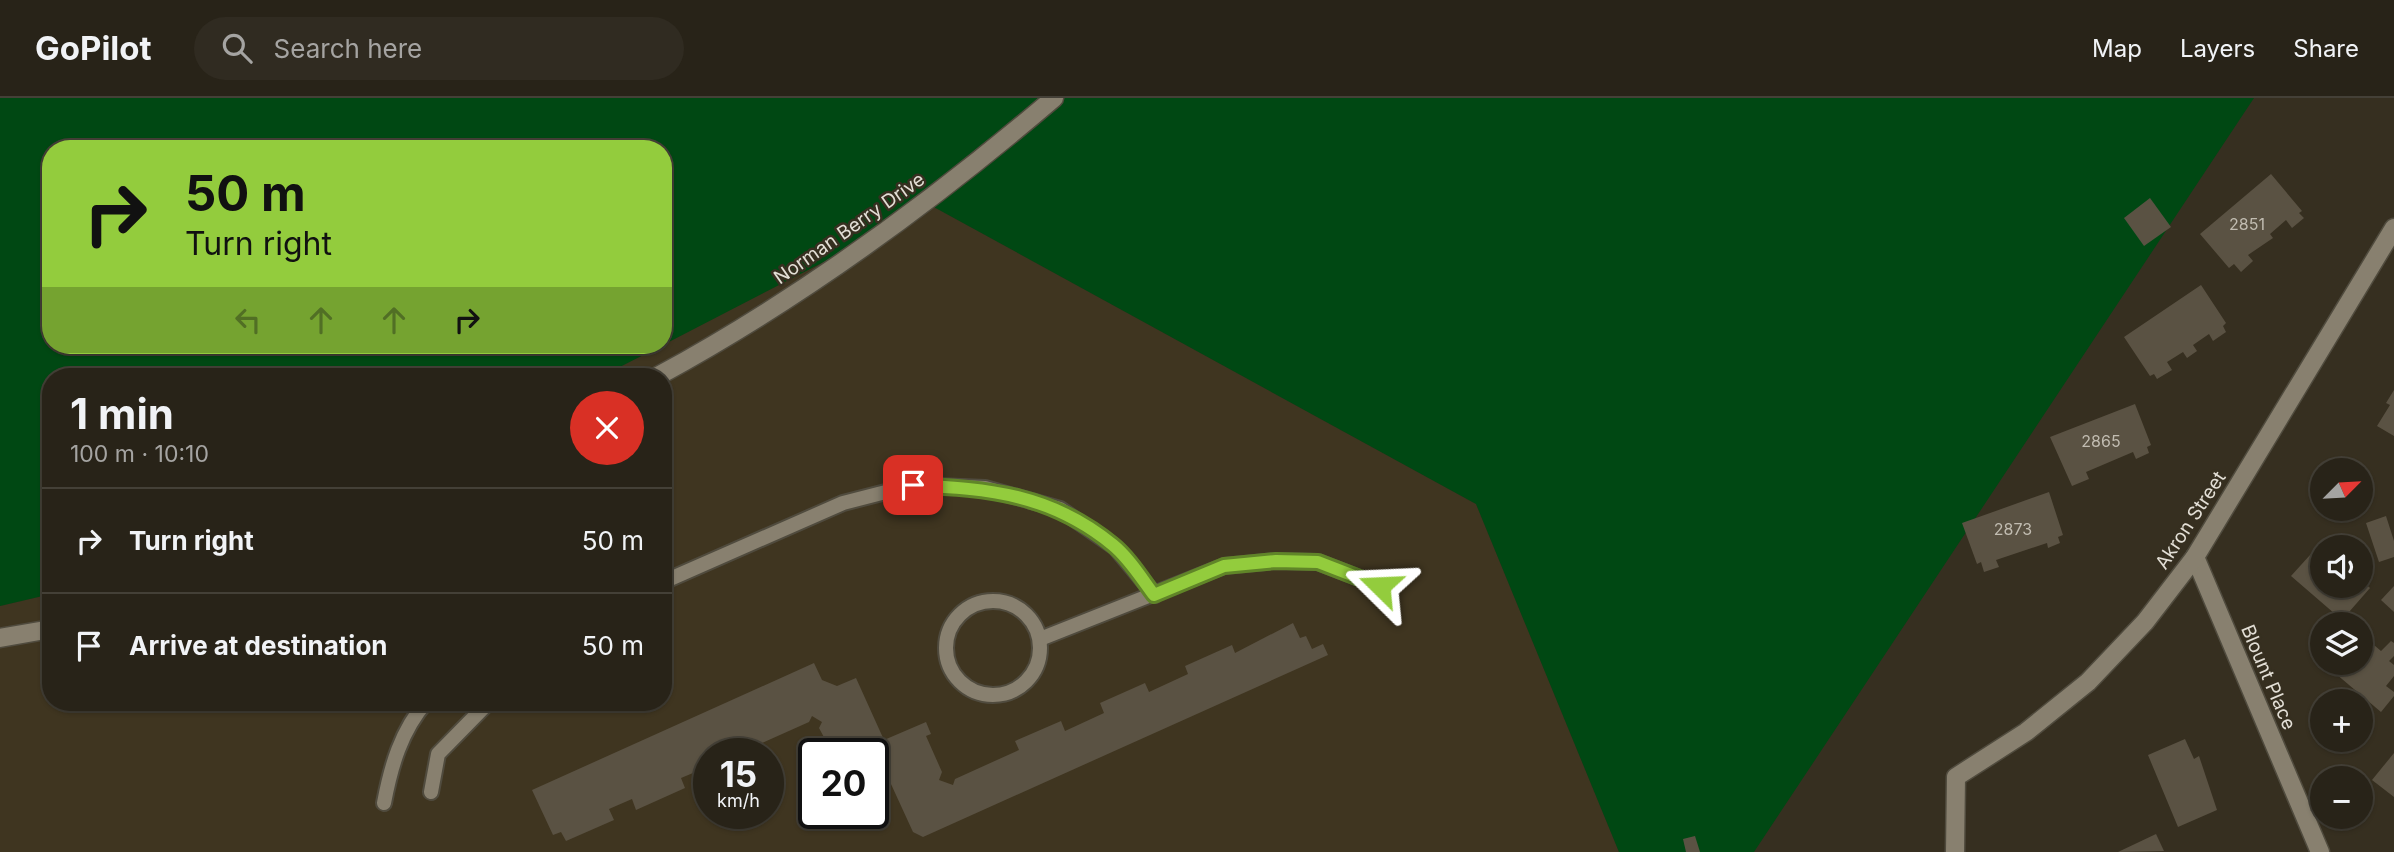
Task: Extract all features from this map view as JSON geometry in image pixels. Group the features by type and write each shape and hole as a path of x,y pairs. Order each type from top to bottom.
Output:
{"street":[{"name":"Norman Berry Drive","path":"672,368 706,350 883,234 1054,98"},
{"name":"Akron Street","path":"1955,852 1956,777 2026,732 2088,682 2145,622 2195,557 2394,228"},
{"name":"Blount Place","path":"2195,557 2320,852"},
{"path":"0,638 42,631"}],"lane":[{"path":"672,578 843,503 913,485 985,488 1060,509 1115,547 1154,595"},
{"path":"1040,639 1224,566 1276,561 1318,562 1380,586"},
{"path":"984,601 1003,601 1020,609 1033,622 1040,639 1040,658 1032,675 1019,688 1002,695 983,695 966,688 953,674 946,657 946,638 953,621 967,608 984,601"},
{"path":"384,803 393,761 418,711"},
{"path":"431,792 438,754 480,711"}],"shaded area":[{"path":"932,206 1476,504 1619,852 0,852 0,606 42,596 42,711 672,711 672,368 618,368 645,354 672,354 672,340"}],"green space":[{"path":"0,98 2254,98 1754,852 1619,852 1476,504 932,206 672,340 672,140 42,140 42,354 645,354 618,368 42,368 42,596 0,606"}],"building":[{"path":"2271,174 2302,211 2299,213 2304,218 2292,228 2286,220 2270,234 2273,238 2248,255 2253,261 2241,272 2234,264 2229,268 2200,234"},
{"path":"2150,198 2171,227 2144,246 2124,218"},
{"path":"2201,285 2226,323 2223,326 2226,332 2213,341 2209,334 2193,345 2197,351 2187,358 2183,352 2167,362 2172,370 2157,379 2154,374 2150,376 2124,337"},
{"path":"2394,390 2394,436 2377,426 2390,405 2386,403"},
{"path":"2135,404 2151,445 2147,447 2149,453 2136,459 2133,452 2086,472 2089,479 2072,486 2050,437"},
{"path":"2049,492 2063,535 2058,537 2060,543 2048,548 2047,543 1996,560 1999,567 1984,572 1981,562 1977,564 1962,523"},
{"path":"2386,516 2394,541 2394,557 2379,562 2373,535 2370,535 2366,523"},
{"path":"2310,555 2310,592 2291,576"},
{"path":"2394,586 2394,612 2381,600"},
{"path":"2316,598 2361,598 2349,612 2333,612"},
{"path":"1293,623 1300,638 1306,636 1312,649 1323,644 1328,655 923,837 913,832 889,780 889,738 926,722 931,734 926,736 942,772 939,780 953,785 955,779 1019,750 1015,741 1061,721 1065,731 1104,713 1100,703 1145,683 1149,692 1188,674 1185,666 1232,645 1235,653"},
{"path":"2391,641 2394,643 2394,656 2389,661 2394,665 2394,676 2386,686 2394,692 2394,696 2381,712 2373,705 2373,689 2354,689 2337,675 2373,675 2373,644 2381,651"},
{"path":"814,663 822,680 837,686 856,678 883,738 824,738 819,728 822,722 812,716 809,722 773,738 693,738 693,773 681,778 685,788 636,810 632,799 609,809 614,820 566,841 561,832 553,835 532,790"},
{"path":"2185,739 2194,759 2199,756 2217,810 2178,827 2148,755"},
{"path":"2394,753 2394,797 2373,779"},
{"path":"2156,834 2164,851 2118,852"},
{"path":"1695,836 1700,852 1686,852 1683,839"}],"route":[{"path":"913,485 985,488 1060,509 1115,547 1154,595 1224,566 1276,561 1318,562 1380,586"}]}
